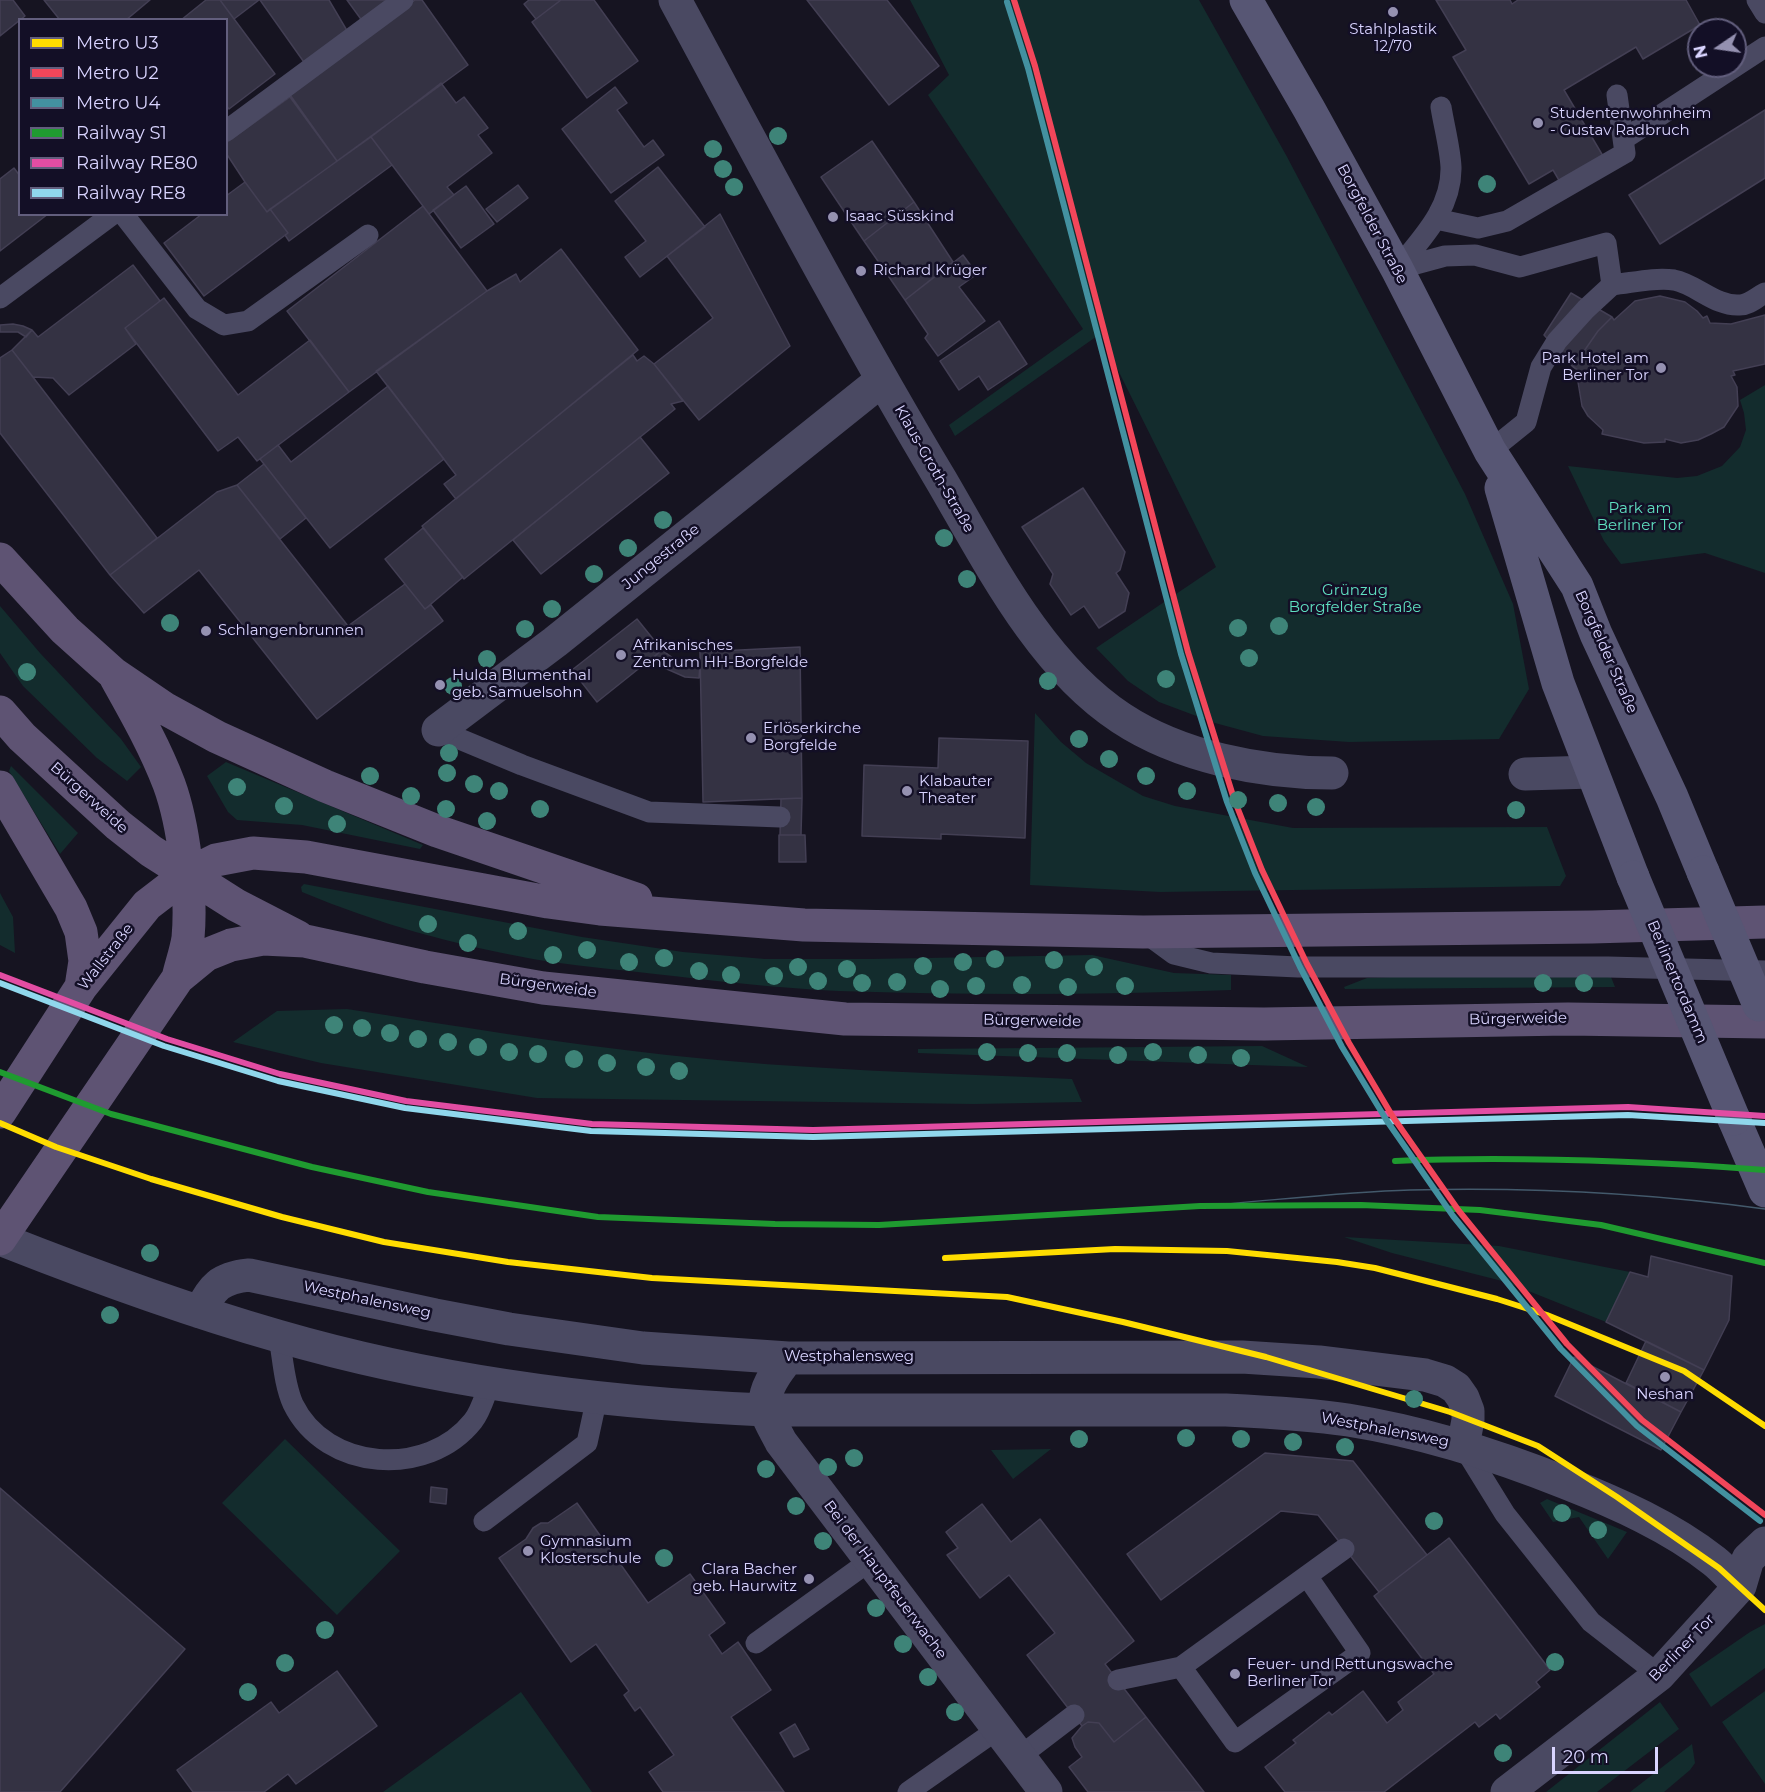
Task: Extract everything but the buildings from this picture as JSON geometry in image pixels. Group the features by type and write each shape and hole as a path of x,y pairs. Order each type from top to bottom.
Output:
{"main road":[{"name":"Borgfelder Straße","path":"1246,0 1397,269 1490,451 1577,586 1596,634 1672,797 1765,1020"},
{"name":"Borgfelder Straße","path":"1490,451 1558,683 1592,772"},
{"path":"0,559 65,630 114,674 164,708 217,737 326,786 437,831 688,916"},
{"path":"0,1239 178,978 188,939 189,908 183,842 176,804 141,722 114,674"},
{"name":"Bürgerweide","path":"0,712 22,737 118,825 151,851 236,905 305,941"},
{"name":"Berlinertordamm","path":"1592,772 1633,877 1765,1191"},
{"path":"0,787 71,908 81,932 85,961 81,987"},
{"path":"186,875 216,860 253,853 306,857 548,902 815,926 1143,932 1592,927 1765,922"},
{"name":"Wallstraße","path":"0,1112 81,987 147,904 186,875"},
{"name":"Bürgerweide","path":"178,978 206,955 231,945 263,939 305,941 425,967 543,988 845,1019 1264,1024 1568,1018 1765,1020"}],"street":[{"name":"Klaus-Groth-Straße","path":"675,0 882,380 1012,602 1054,657 1093,697 1129,723 1156,738 1187,750 1275,771 1332,773"},
{"name":"Jungestraße","path":"438,730 555,642 882,380"},
{"path":"1525,774 1592,772"},
{"name":"Westphalensweg","path":"0,1239 200,1312 279,1336 385,1363 490,1383 597,1397 765,1410 1226,1410 1348,1420 1502,1457 1604,1498 1648,1519 1752,1586"},
{"name":"Westphalensweg","path":"200,1312 208,1295 220,1283 232,1277 257,1275 359,1299 509,1329 643,1348 788,1358 1242,1357 1319,1362 1437,1378 1456,1388 1463,1398 1467,1411 1463,1446"},
{"path":"765,1410 771,1383 788,1358"},
{"name":"Bei der Hauptfeuerwache","path":"765,1410 781,1442 1046,1792"},
{"name":"Berliner Tor","path":"1506,1792 1659,1675 1752,1586 1748,1559 1765,1543"}],"lane":[{"path":"228,130 404,0"},
{"path":"1757,0 1765,13"},
{"path":"1624,139 1765,47"},
{"path":"1436,219 1478,228 1507,221 1625,153 1617,95"},
{"path":"1397,269 1436,219 1446,197 1451,168 1441,107"},
{"path":"0,298 110,216"},
{"path":"125,216 197,309 225,325 248,321 368,235"},
{"path":"1397,269 1445,256 1475,255 1520,267 1606,243 1612,285"},
{"path":"1490,451 1526,422 1541,368 1557,341 1612,285 1660,279 1673,280 1687,284 1724,303 1740,305 1765,293"},
{"path":"438,730 522,765 649,812 780,818"},
{"path":"1143,932 1174,954 1211,963 1298,967 1765,971"},
{"path":"279,1336 286,1382 293,1404 303,1419 316,1433 336,1447 368,1459 391,1462 413,1459 434,1452 454,1440 474,1420 490,1383"},
{"path":"484,1521 587,1443 597,1397"},
{"path":"1463,1446 1505,1514 1591,1622 1659,1675"},
{"path":"1118,1680 1181,1667 1344,1549"},
{"path":"756,1643 871,1560"},
{"path":"1181,1667 1235,1742 1360,1653 1306,1576"},
{"path":"1019,1757 1074,1715"},
{"path":"908,1792 998,1729"}],"green space":[{"name":"Grünzug Borgfelder Straße","path":"910,0 1199,0 1286,155 1465,494 1513,604 1529,689 1499,739 1349,742 1263,736 1215,723 1159,702 1128,681 1096,648 1216,567 1100,334 955,436 949,425 1083,329 928,95 949,75"},
{"name":"Park am Berliner Tor","path":"1765,385 1765,573 1705,553 1621,564 1604,541 1568,466 1677,478 1697,476 1722,466 1740,447 1746,430 1740,400"},
{"path":"0,606 40,653 121,739 141,767 127,781 97,758 23,686 0,653"},
{"path":"1035,713 1061,742 1086,763 1143,796 1175,806 1293,828 1547,827 1566,876 1560,886 1160,892 1030,885"},
{"path":"226,762 423,845 420,849 302,825 237,820 228,812 207,776"},
{"path":"11,766 78,833 60,854 9,771"},
{"path":"304,884 582,937 683,952 765,959 1092,955 1174,973 1231,975 1231,990 1034,994 838,991 746,984 579,966 503,953 416,932 358,914 302,892 301,887"},
{"path":"0,893 13,917 15,953 0,945"},
{"path":"1413,976 1611,977 1615,987 1345,989 1344,987 1367,978"},
{"path":"347,1009 547,1040 717,1060 869,1070 1072,1079 1082,1102 974,1104 537,1098 321,1063 233,1042 277,1011"},
{"path":"1262,1046 1308,1067 918,1053 918,1049"},
{"path":"1344,1237 1499,1246 1630,1272 1606,1322 1506,1282 1392,1253"},
{"path":"285,1439 400,1551 337,1615 222,1503"},
{"path":"1051,1449 1013,1479 991,1450"},
{"path":"1547,1499 1627,1532 1608,1559 1579,1517 1553,1522 1540,1503"},
{"path":"1765,1624 1765,1668 1711,1707 1689,1674"},
{"path":"1765,1691 1765,1784 1722,1722"},
{"path":"521,1692 592,1792 383,1792"},
{"path":"1660,1702 1679,1729 1597,1792 1546,1792"},
{"path":"1692,1744 1695,1763 1664,1792 1630,1792"}],"tram line":[{"path":"1200,1206 1384,1191 1499,1189 1632,1195 1765,1209"}],"metro line":[{"name":"U2","path":"1014,0 1035,66 1188,652 1234,799 1262,870 1307,964 1349,1043 1393,1117 1459,1211 1567,1344 1642,1420 1765,1515"},
{"name":"U4","path":"1007,2 1028,68 1181,654 1227,802 1255,873 1300,967 1342,1047 1387,1121 1453,1216 1561,1349 1637,1426 1760,1521"},
{"name":"U3","path":"0,1123 56,1147 151,1179 282,1217 384,1242 508,1262 652,1278 1007,1297 1123,1322 1266,1357 1450,1412 1538,1446 1617,1497 1719,1568 1765,1610"},
{"name":"U3","path":"945,1258 1115,1249 1227,1251 1375,1268 1497,1299 1547,1315 1684,1371 1765,1426"}],"rail line":[{"name":"RE80","path":"0,975 167,1039 280,1074 406,1101 592,1124 813,1130 1628,1107 1765,1116"},
{"name":"RE8","path":"0,983 164,1046 278,1081 405,1108 591,1131 813,1137 1628,1115 1765,1123"},
{"name":"S1","path":"0,1072 111,1114 312,1167 428,1192 598,1217 775,1224 879,1225 1200,1206 1361,1205 1480,1210 1601,1225 1765,1263"},
{"name":"S1","path":"1395,1161 1580,1160 1765,1170"}],"place":[{"name":"Stahlplastik 12/70","path":"1393,12"},
{"name":"Studentenwohnheim - Gustav Radbruch","path":"1538,123"},
{"name":"Isaac Süsskind","path":"833,217"},
{"name":"Richard Krüger","path":"861,271"},
{"name":"Park Hotel am Berliner Tor","path":"1661,368"},
{"name":"Schlangenbrunnen","path":"206,631"},
{"name":"Afrikanisches Zentrum HH-Borgfelde","path":"621,655"},
{"name":"Hulda Blumenthal geb. Samuelsohn","path":"440,685"},
{"name":"Erlöserkirche Borgfelde","path":"751,738"},
{"name":"Klabauter Theater","path":"907,791"},
{"name":"Neshan","path":"1665,1377"},
{"name":"Gymnasium Klosterschule","path":"528,1551"},
{"name":"Clara Bacher geb. Haurwitz","path":"809,1579"},
{"name":"Feuer- und Rettungswache Berliner Tor","path":"1235,1674"}]}
